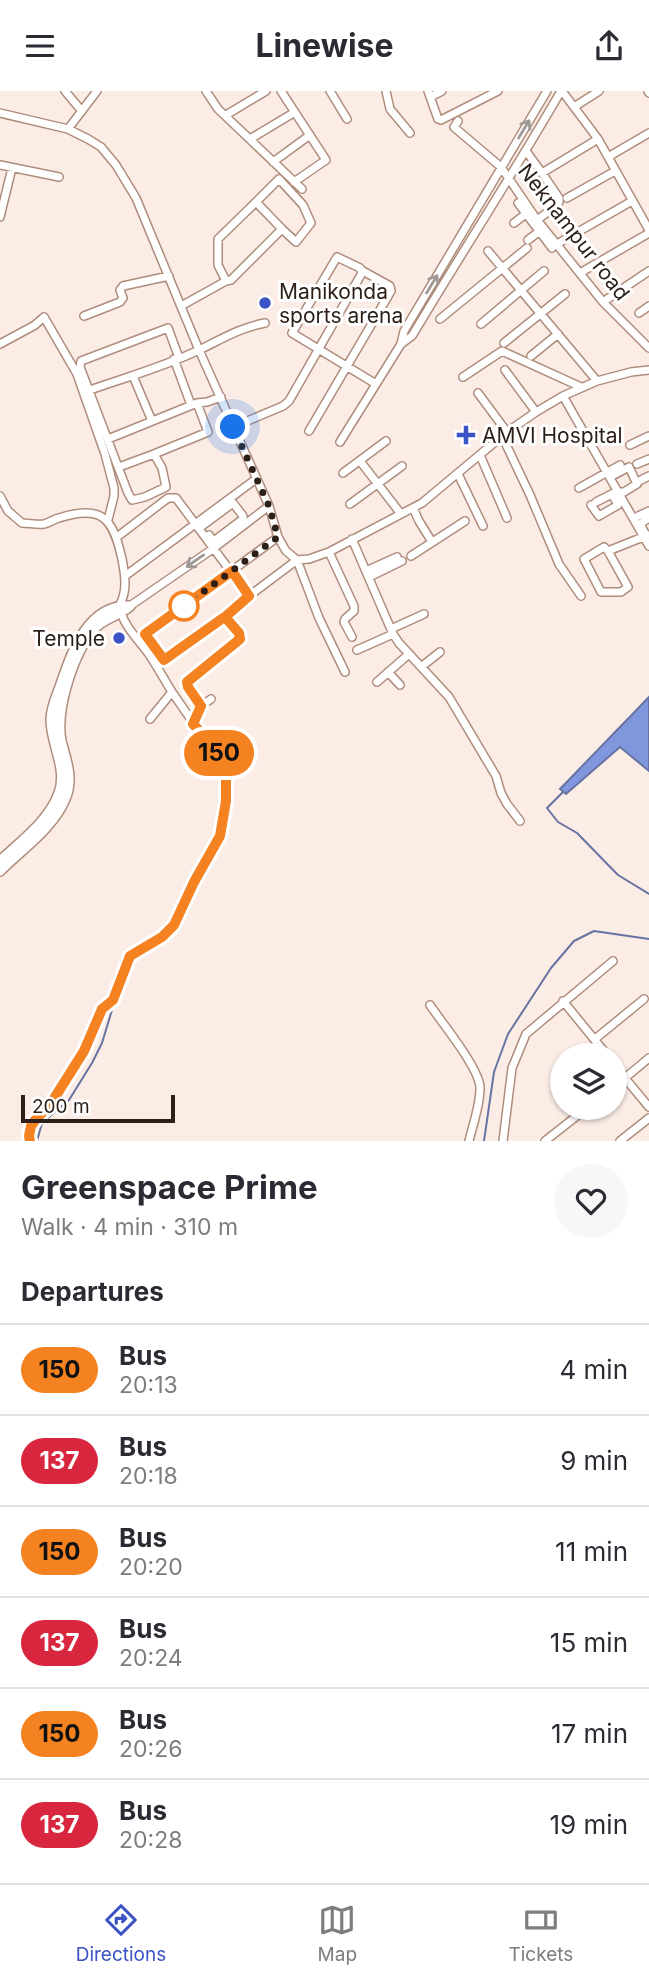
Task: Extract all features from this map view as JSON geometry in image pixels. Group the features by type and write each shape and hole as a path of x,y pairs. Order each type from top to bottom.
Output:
{"main road":[{"path":"0,861 49,813 58,797 62,785 61,770 51,723 52,709 74,647 99,616 130,606"},
{"path":"0,871 58,813 66,798 69,777 59,720 66,685 93,629 120,610"}],"street":[{"path":"65,91 81,110"},
{"path":"68,129 97,91"},
{"path":"206,91 218,109 302,189"},
{"path":"226,115 266,91"},
{"path":"281,91 327,160 294,181"},
{"path":"330,91 347,119"},
{"path":"386,91 390,109 410,132"},
{"path":"442,91 429,94 441,120 483,94 498,91"},
{"path":"340,442 401,344 404,331 547,91"},
{"path":"401,344 412,336 561,91 598,139 649,231 580,273"},
{"path":"574,107 599,91"},
{"path":"250,139 295,112"},
{"path":"0,113 68,129 101,147 116,165 136,198 199,350 269,506 278,537 286,551 297,560 345,672"},
{"name":"Neknampur road","path":"457,121 454,127 501,167 528,212 537,220 554,246 603,302 649,348"},
{"path":"608,157 649,133"},
{"path":"274,162 310,135"},
{"path":"541,173 598,139"},
{"path":"526,151 559,198 556,206 537,220"},
{"path":"0,165 60,177"},
{"path":"0,217 12,168"},
{"path":"567,198 615,171"},
{"path":"226,281 218,265 218,239 256,202 279,180 303,205 311,223 296,242 256,202"},
{"path":"554,246 632,201"},
{"path":"440,319 503,269 541,229 518,203"},
{"path":"514,223 528,212"},
{"path":"181,306 226,281 231,281 282,229"},
{"path":"488,251 597,381"},
{"path":"309,431 348,367 392,289 340,257 334,258 292,333 319,349 348,367 376,384"},
{"path":"233,427 289,401 362,273 361,270"},
{"path":"481,324 544,271"},
{"path":"603,302 649,271"},
{"path":"84,316 120,302 120,290 123,286 169,276"},
{"path":"504,343 565,294"},
{"path":"639,313 649,306"},
{"path":"0,344 35,325 44,317 76,374 105,454 114,488 108,520"},
{"path":"90,390 199,350 248,326 265,323"},
{"path":"119,467 208,432 176,359 167,328 81,362 80,367 90,390 108,439 119,467 132,500 159,492 166,487 162,468 154,454"},
{"path":"531,356 558,334"},
{"path":"463,377 502,351 581,387"},
{"path":"505,370 536,411"},
{"path":"278,537 145,634 164,660 225,617 297,560 329,552 401,514 415,511 536,411 597,381 649,370"},
{"path":"133,376 152,421"},
{"path":"478,393 505,434 559,564 581,596"},
{"path":"564,396 617,492 646,535"},
{"path":"108,439 194,404 221,397"},
{"path":"630,445 649,436"},
{"path":"343,473 386,441"},
{"path":"480,455 507,518"},
{"path":"637,464 649,459"},
{"path":"360,461 401,514"},
{"path":"610,475 621,465"},
{"path":"350,504 402,466"},
{"path":"579,488 629,467 637,484 624,492 617,492 593,503 599,516 618,505 617,492"},
{"path":"458,474 483,526"},
{"path":"641,480 649,476"},
{"path":"125,576 256,479"},
{"path":"0,496 9,511 22,523 44,524 59,517 86,513 108,520 117,537 125,576 125,597 120,610 126,625 193,724 219,751 226,773 226,801 220,836 174,925 162,937 130,956 113,1000 102,1009 84,1051 50,1105 31,1126 30,1141"},
{"path":"117,537 171,496 176,498 212,540 244,517 233,503 198,523"},
{"path":"595,521 626,505"},
{"path":"130,606 269,506"},
{"path":"415,511 423,519 434,541"},
{"path":"634,518 647,516"},
{"path":"647,516 640,524 649,546"},
{"path":"411,555 465,521"},
{"path":"198,523 249,596"},
{"path":"608,551 646,535"},
{"path":"352,539 392,631 409,654 449,697 496,776 507,804 520,821"},
{"path":"604,547 608,551 628,587 621,592 602,593 584,560 604,547"},
{"path":"329,552 354,606 354,611 344,622 352,637"},
{"path":"368,574 399,559"},
{"path":"357,650 424,614"},
{"path":"201,706 187,682 240,639 239,633 225,617"},
{"path":"421,667 440,652"},
{"path":"377,682 409,654"},
{"path":"388,672 400,685"},
{"path":"150,719 172,692"},
{"path":"193,724 201,706 211,699"},
{"path":"503,1141 512,1068 526,1034 612,961"},
{"path":"595,1039 644,999"},
{"path":"563,1001 598,1043"},
{"path":"430,1005 475,1070 480,1085 468,1141"},
{"path":"627,1076 649,1058"},
{"path":"627,1080 649,1107"},
{"path":"620,1141 649,1118"},
{"path":"545,1141 572,1120"}],"water":[{"path":"649,697 649,771 620,747 566,794 560,789"}],"waterway":[{"path":"563,792 547,808 558,822 577,833 618,875 649,894"},
{"path":"484,1141 494,1072 508,1034 551,968 574,941 594,931 649,939"},
{"path":"37,1141 42,1123 69,1100 92,1063 102,1043 112,1010"}],"bus line":[{"name":"150","path":"30,1141 31,1126 50,1105 84,1051 102,1009 113,1000 130,956 162,937 174,925 220,836 226,801 226,773 219,751 193,724 201,706 187,682 240,639 239,633 225,617 249,596 232,571 145,634 164,660 223,618"}],"place":[{"name":"Manikonda sports arena","path":"265,303"},
{"name":"AMVI Hospital","path":"466,435"},
{"name":"Temple","path":"119,638"}],"route":[{"path":"184,606 278,537 269,506 233,427"}]}
